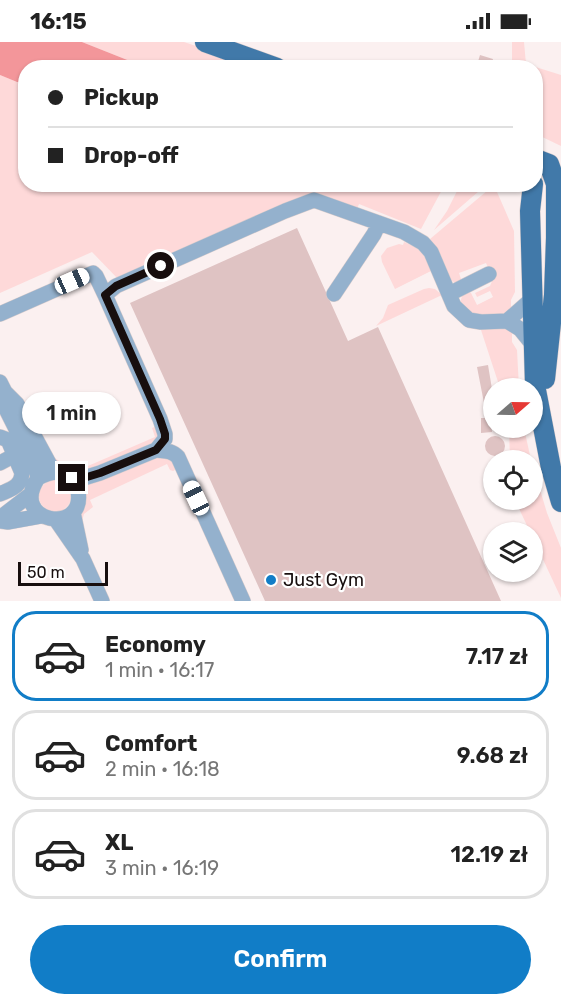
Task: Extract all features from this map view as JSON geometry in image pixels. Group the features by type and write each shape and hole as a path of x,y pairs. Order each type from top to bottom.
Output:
{"main road":[{"path":"205,42 255,60"},
{"path":"543,401 559,235 548,173"},
{"path":"532,192 530,211 535,378"},
{"path":"543,428 561,502"}],"lane":[{"path":"105,295 120,284 314,200 404,232 423,243 431,252 454,306 469,320 507,321 520,329 533,345"},
{"path":"334,294 379,223"},
{"path":"0,314 93,273 105,295 164,430 165,439 156,450"},
{"path":"449,294 489,274"},
{"path":"507,321 532,298"},
{"path":"2,387 17,404 50,465 72,478 78,489 79,498 73,512 66,517 0,521 5,514 31,494"},
{"path":"2,387 4,405 33,460 38,478"},
{"path":"0,437 8,440 21,467 22,478 17,487 0,494"},
{"path":"72,478 100,473 156,450 174,453 243,601"},
{"path":"0,463 15,455"},
{"path":"57,471 38,478 33,485 31,494 33,506 49,518 83,559"},
{"path":"73,512 83,559 99,597"}],"shaded area":[{"path":"0,42 82,42 127,60 18,60 18,82 0,75"},
{"path":"82,42 184,42 237,60 127,60"},
{"path":"512,42 524,42 526,60 512,60"},
{"path":"543,69 561,75 561,146 543,137"},
{"path":"0,75 18,82 18,192 441,192 421,229 359,204 357,209 310,194 119,280 92,252 0,293"},
{"path":"456,192 478,192 434,230"},
{"path":"486,192 497,192 514,231 515,292 511,300 511,312 476,315 467,312 461,303 466,291 471,293 477,305 493,297 490,291 477,297 475,293 490,286 493,279 486,263 459,273 462,282 455,283 440,262 430,239"},
{"path":"404,242 421,252 431,271 395,289 381,256 387,248 403,245"},
{"path":"429,288 435,289 442,295 376,326 383,318 388,305"},
{"path":"473,328 512,329 512,342 517,350 518,378 497,378 481,330"},
{"path":"157,426 161,434 153,444 85,472 79,472 53,461 52,455 63,463 77,462 81,469 155,437 152,428"},
{"path":"509,438 526,438 529,450 510,450"},
{"path":"162,455 172,459 177,469 170,470 167,464 90,500 93,507 84,514 79,523 86,500 85,485"},
{"path":"55,480 66,485 71,496 66,507 55,512 44,507 39,496 44,485"},
{"path":"543,500 561,548 561,598 543,559 543,522 525,522 520,510 543,510"}],"building":[{"path":"480,55 493,59 493,60 478,60"},
{"path":"297,228 348,341 378,327 483,561 483,582 492,582 501,601 265,601 130,303"},
{"path":"488,365 490,378 483,378 483,398 477,367"},
{"path":"481,418 483,418 483,433 481,433"},
{"path":"490,438 500,438 504,442 504,450 486,450 486,442"}],"place":[{"name":"Just Gym","path":"271,580"}],"route":[{"path":"72,478 100,473 156,450 165,439 160,419 105,295 112,288 161,266"}]}
